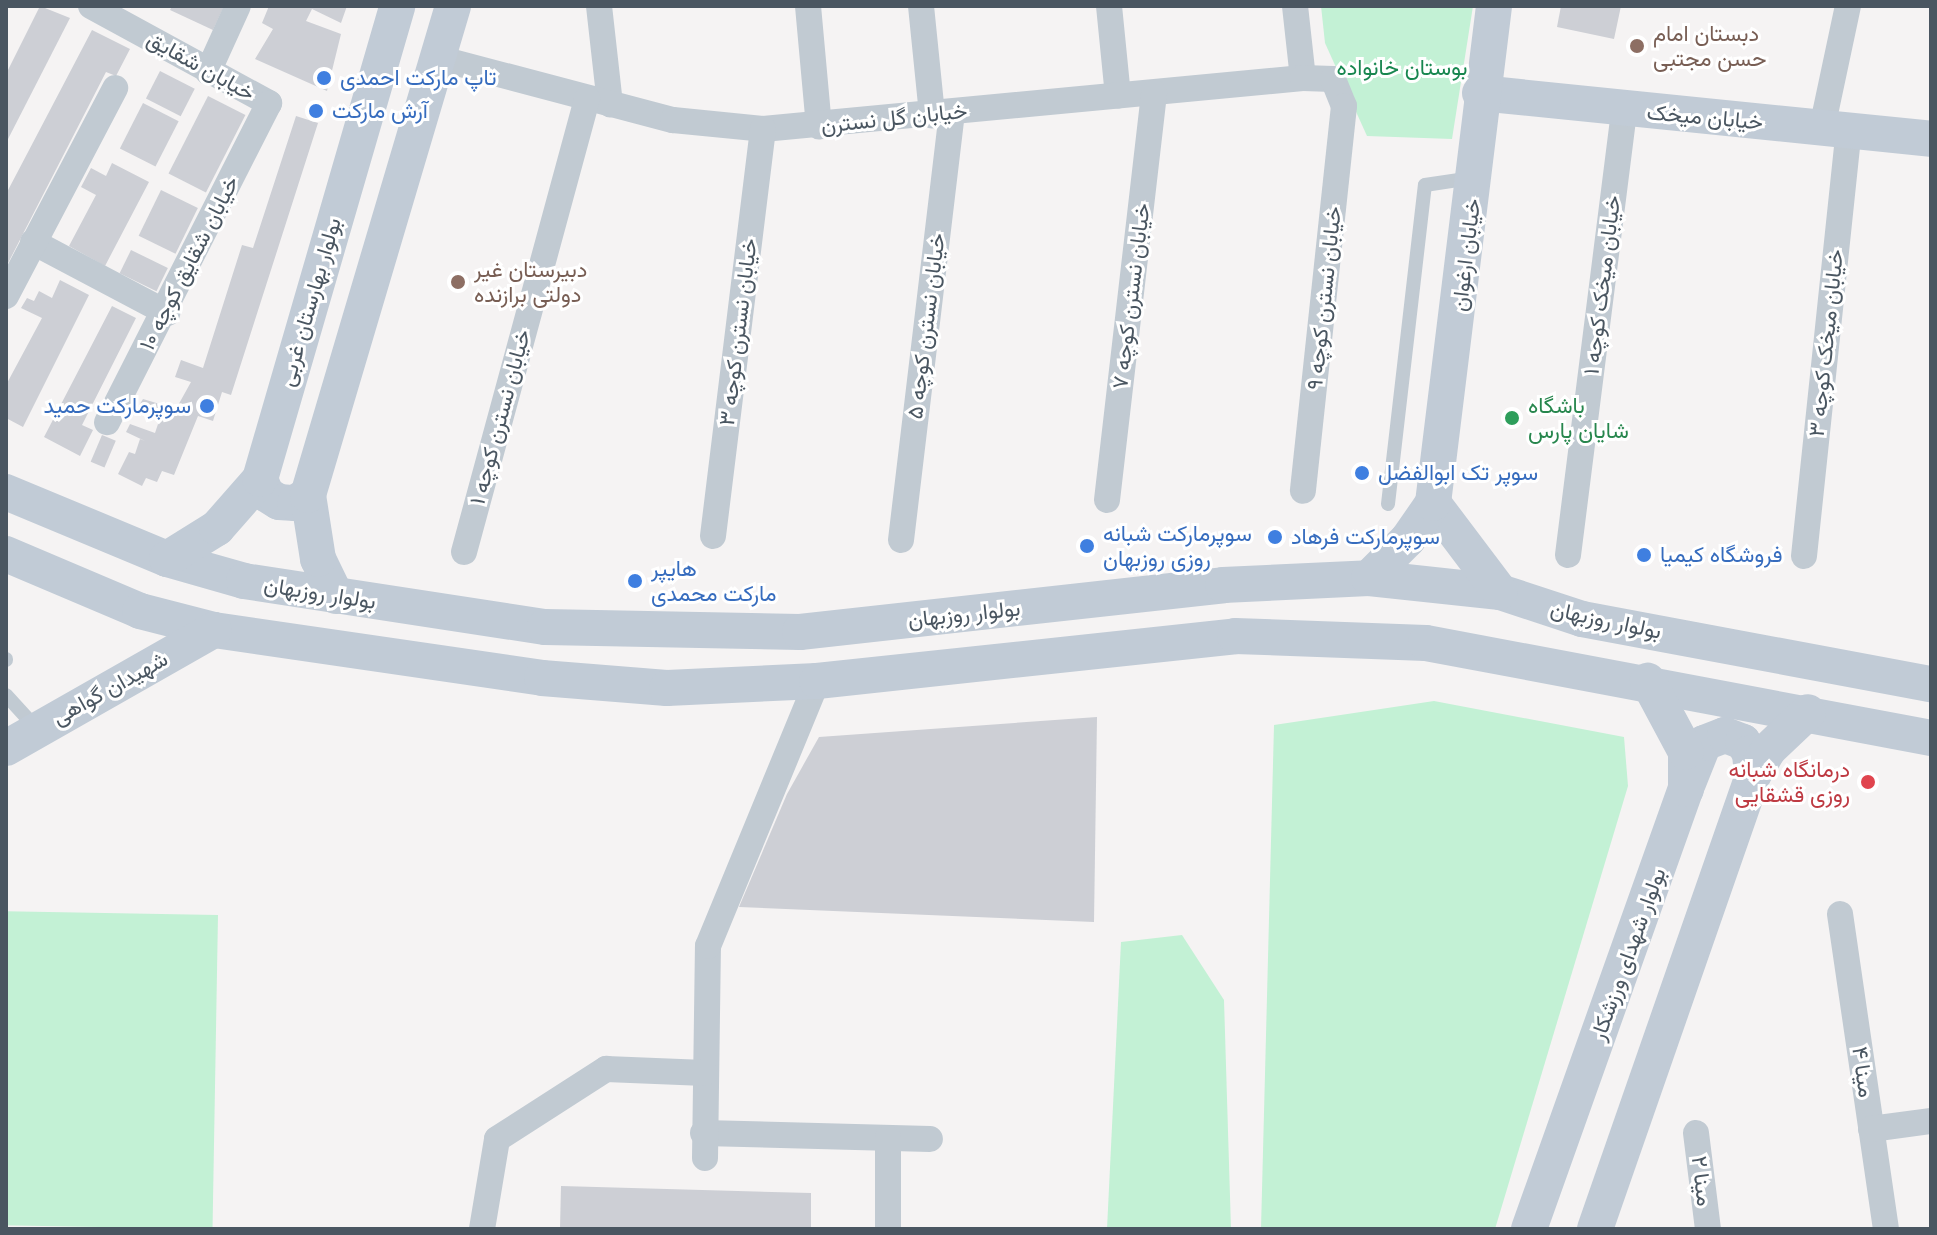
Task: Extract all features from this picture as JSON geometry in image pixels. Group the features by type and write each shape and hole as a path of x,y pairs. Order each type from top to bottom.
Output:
{"main road":[{"name":"بولوار بهارستان غربی","path":"167,559 217,528 260,479 397,6"},
{"path":"336,596 318,559 308,495 434,57 453,6"},
{"name":"خیابان ارغوان","path":"1433,503 1476,177 1480,93 1494,6"},
{"name":"خیابان میخک","path":"1480,93 1931,139"},
{"path":"260,479 266,494 279,502 295,503 308,495"},
{"name":"بولوار روزبهان","path":"6,492 167,559 244,581 545,627 800,632 1223,585 1369,578 1500,592 1582,619 1931,684"},
{"path":"1369,578 1408,539 1433,503 1500,592"},
{"path":"6,554 140,611 214,630 542,678 667,688 817,681 1235,636 1426,643 1648,681 1931,738"},
{"name":"شهیدان گواهی","path":"6,748 214,630"},
{"name":"بولوار شهدای ورزشکار","path":"1529,1229 1686,789 1686,752 1648,681"},
{"path":"1595,1229 1752,777 1768,750 1808,712"},
{"path":"1686,789 1704,743 1725,735 1743,742 1750,753 1752,777"}],"street":[{"name":"خیابان شقایق","path":"91,6 269,103"},
{"path":"208,72 238,6"},
{"path":"598,101 599,6"},
{"path":"808,6 819,126"},
{"name":"خیابان نسترن کوچه ۵","path":"901,540 942,114 921,6"},
{"path":"1109,6 1118,96"},
{"path":"1295,6 1303,78"},
{"name":"خیابان میخک کوچه ۳","path":"1804,556 1848,6"},
{"name":"خیابان گل نسترن","path":"434,57 673,120 763,129 1303,78 1333,79 1344,106"},
{"path":"6,296 115,88"},
{"name":"خیابان نسترن کوچه ۷","path":"1107,500 1154,93"},
{"name":"خیابان نسترن کوچه ۱","path":"464,552 598,101"},
{"name":"خیابان شقایق کوچه ۱۰","path":"107,422 167,313 269,103"},
{"name":"خیابان نسترن کوچه ۹","path":"1303,491 1344,106"},
{"name":"خیابان میخک کوچه ۱","path":"1568,555 1624,110"},
{"name":"خیابان نسترن کوچه ۳","path":"713,536 763,129"},
{"path":"33,242 167,313"},
{"path":"817,681 708,946 704,1146 930,1139"},
{"name":"مینا ۴","path":"1840,914 1886,1229"},
{"path":"482,1229 497,1139 606,1069 705,1073"},
{"path":"1871,1129 1931,1121"},
{"name":"مینا ۲","path":"1696,1133 1708,1229"},
{"path":"888,1138 888,1229"}],"lane":[{"path":"1388,504 1425,185 1476,177"},
{"path":"6,695 37,729"}],"green space":[{"name":"بوستان خانواده","path":"1321,6 1473,6 1452,139 1367,136 1325,43"},
{"path":"1434,701 1624,737 1628,786 1495,1229 1261,1229 1274,725"},
{"path":"6,911 218,915 213,1229 6,1225"},
{"path":"1182,935 1224,1000 1231,1229 1107,1229 1121,942"}],"building":[{"path":"40,6 70,18 6,143 6,74"},
{"path":"172,6 224,6 213,30 170,10"},
{"path":"269,6 347,6 341,23 312,9 306,21 341,34 327,91 255,59 273,29 262,23"},
{"path":"1561,6 1621,6 1614,39 1557,27"},
{"path":"92,30 130,49 116,76 106,72 6,267 6,194"},
{"path":"160,71 195,89 181,116 146,99"},
{"path":"208,96 245,115 206,193 169,174"},
{"path":"143,103 179,121 155,167 120,148"},
{"path":"296,116 318,123 231,395 222,392 213,421 198,416 174,475 162,471 157,482 146,478 142,486 118,474 129,452 135,454 140,439 145,441 126,432 130,424 155,433 160,418 166,420 170,407 176,409 191,382 175,377 181,360 203,368 242,245 253,248"},
{"path":"112,163 149,182 105,266 69,246 96,195 81,187 91,168 106,176"},
{"path":"161,190 198,208 175,254 139,236"},
{"path":"131,250 168,268 156,291 120,273"},
{"path":"60,280 89,295 23,427 6,418 6,385 42,318 21,308 27,298 34,301 39,291 52,298"},
{"path":"112,306 136,318 82,425 93,430 80,456 44,437"},
{"path":"143,399 163,405 160,414 138,407"},
{"path":"102,435 116,441 104,468 91,462"},
{"path":"1097,717 1094,922 739,907 787,794 819,737"},
{"path":"561,1186 811,1193 811,1229 560,1229"}],"place":[{"name":"دبستان امام حسن مجتبی","path":"1637,46"},
{"name":"تاپ مارکت احمدی","path":"324,78"},
{"name":"آرش مارکت","path":"316,111"},
{"name":"دبیرستان غیر دولتی برازنده","path":"458,282"},
{"name":"سوپرمارکت حمید","path":"207,406"},
{"name":"باشگاه شایان پارس","path":"1512,418"},
{"name":"سوپر تک ابوالفضل","path":"1362,473"},
{"name":"سوپرمارکت فرهاد","path":"1275,537"},
{"name":"سوپرمارکت شبانه روزی روزبهان","path":"1087,546"},
{"name":"فروشگاه کیمیا","path":"1644,555"},
{"name":"هایپر مارکت محمدی","path":"635,581"},
{"name":"درمانگاه شبانه روزی قشقایی","path":"1868,782"}]}
